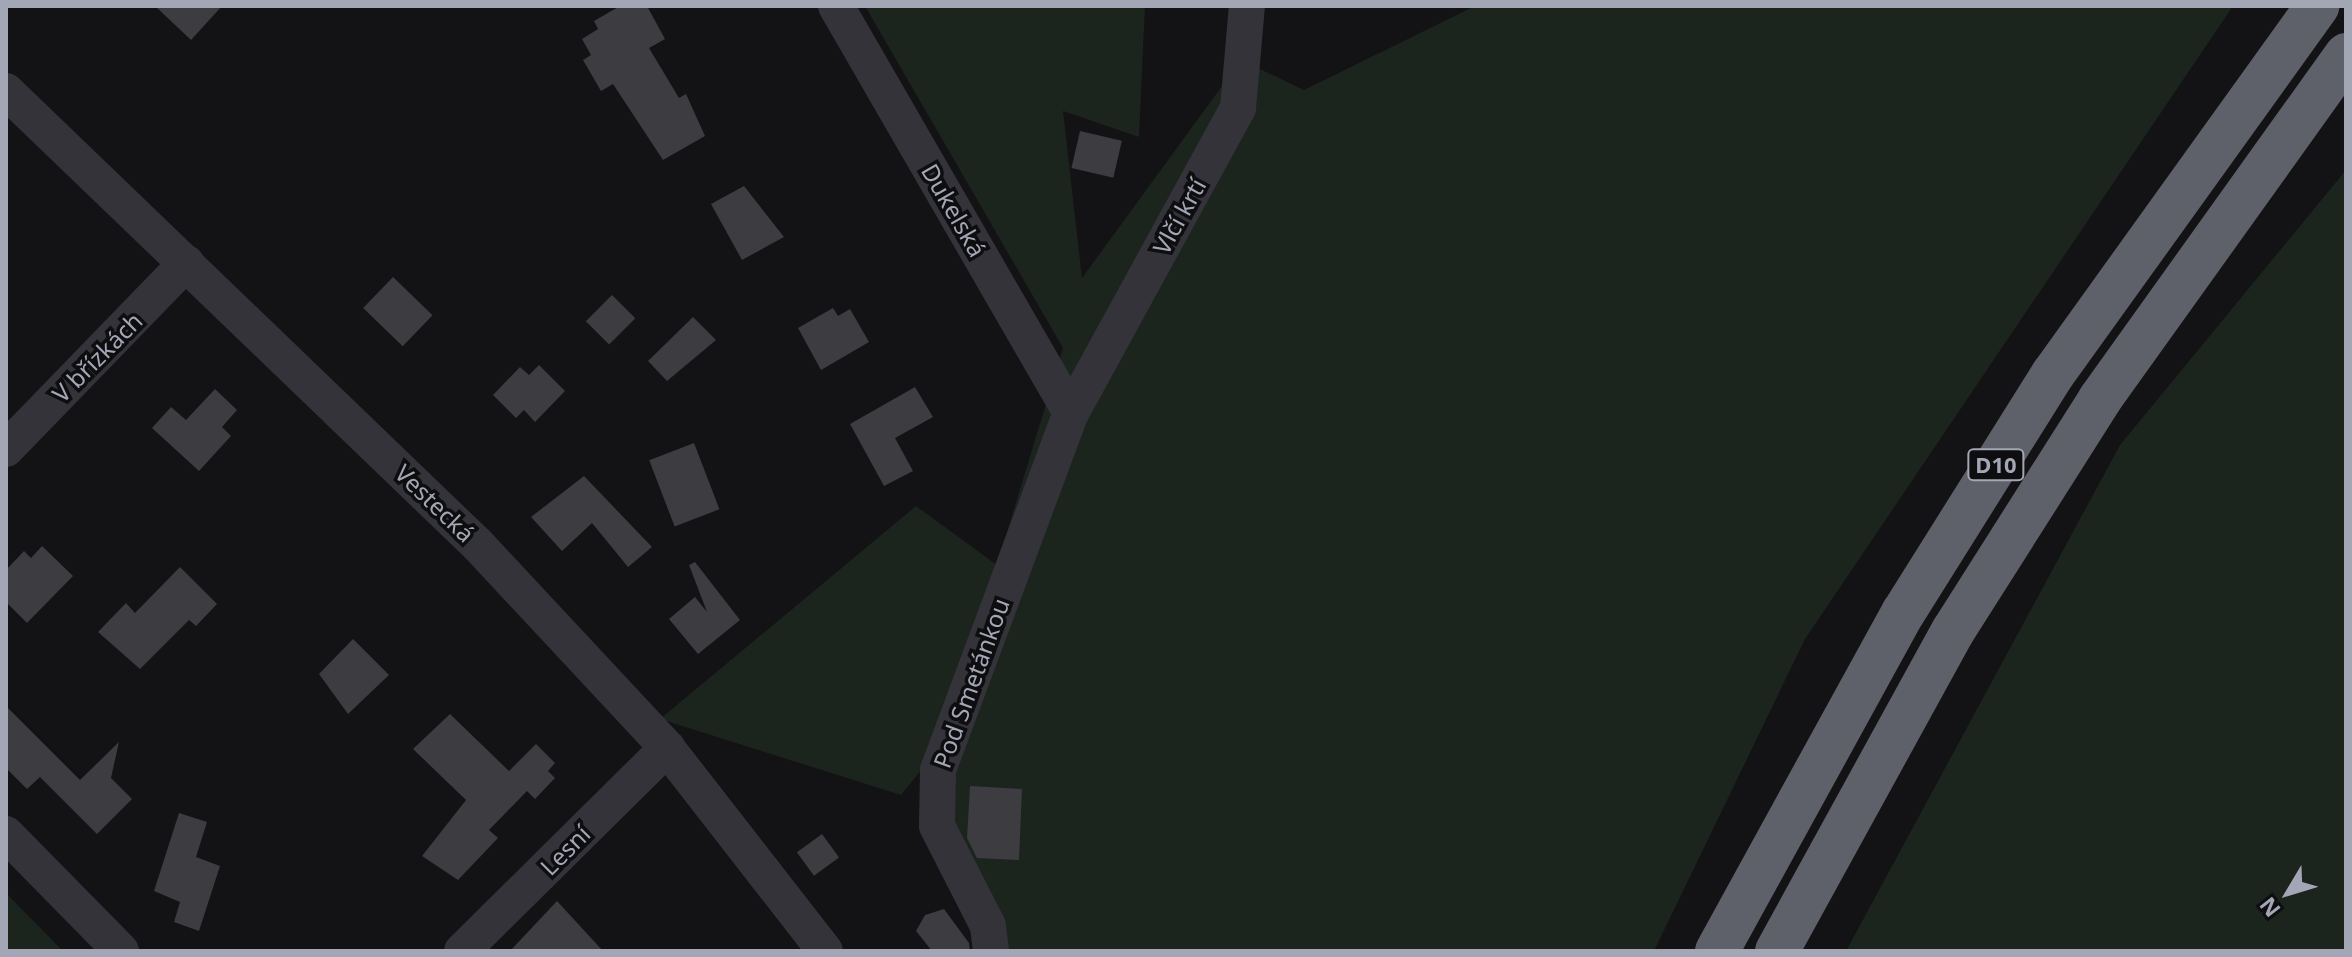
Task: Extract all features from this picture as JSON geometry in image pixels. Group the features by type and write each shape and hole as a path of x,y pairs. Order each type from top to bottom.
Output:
{"highway":[{"name":"D10","path":"1717,951 1903,613 2053,374 2317,6"},
{"name":"D10","path":"1777,951 1953,631 2083,425 2346,55"}],"street":[{"name":"Dukelská","path":"836,6 1071,413"},
{"name":"Vlčí krtí","path":"1071,413 1238,108 1247,6"},
{"name":"Vestecká","path":"6,91 478,545 667,748 825,951"},
{"name":"V břízkách","path":"6,449 186,263"},
{"name":"Pod Smetánkou","path":"991,951 988,926 937,826 932,797 1071,413"},
{"name":"Lesní","path":"462,951 667,748"},
{"path":"6,834 121,951"}],"shaded area":[{"path":"865,6 1145,6 1139,137 1063,111 1082,278 1241,60 1304,90 1475,6 2233,6 1805,639 1654,951 992,951 944,795 965,716 901,795 660,719 916,506 997,565 1063,348"},
{"path":"2346,170 2346,951 1846,951 2120,445"},
{"path":"6,893 63,951 6,951"}],"building":[{"path":"155,6 222,6 191,40"},
{"path":"620,6 647,6 665,39 649,48 679,98 686,94 705,136 663,160 613,84 601,91 583,60 591,55 582,39 598,29 594,21"},
{"path":"1080,131 1122,141 1113,178 1071,168"},
{"path":"744,186 784,237 742,260 711,204"},
{"path":"393,277 433,315 403,346 363,308"},
{"path":"612,295 635,318 609,344 586,321"},
{"path":"833,308 838,316 850,309 869,342 821,370 798,328"},
{"path":"693,317 716,340 667,381 648,361"},
{"path":"539,365 565,391 535,422 524,410 516,418 493,395 520,367 529,375"},
{"path":"915,387 933,417 895,438 913,471 884,486 850,424"},
{"path":"215,389 237,410 222,427 231,436 199,471 152,428 171,407 186,420"},
{"path":"694,443 719,509 675,526 649,460"},
{"path":"584,476 652,547 628,567 592,523 562,551 531,517"},
{"path":"42,546 73,576 27,623 6,602 6,570 24,551 31,558"},
{"path":"695,562 740,620 698,654 669,619 695,597 707,612 689,565"},
{"path":"180,567 217,604 196,626 189,620 140,669 98,632 126,603 135,613"},
{"path":"353,639 389,675 348,714 319,674"},
{"path":"6,706 80,780 119,742 111,778 132,799 97,834 40,777 27,789 6,768"},
{"path":"450,714 509,771 536,744 555,763 548,771 555,778 535,799 527,791 489,830 498,838 458,880 422,856 466,800 413,749"},
{"path":"970,786 1022,789 1019,860 977,858 967,838"},
{"path":"179,813 207,822 196,857 220,866 199,931 174,922 180,902 154,891"},
{"path":"822,834 839,857 814,876 797,852"},
{"path":"557,901 603,951 510,951"},
{"path":"944,909 969,943 970,951 932,951 916,931 925,915"}]}
